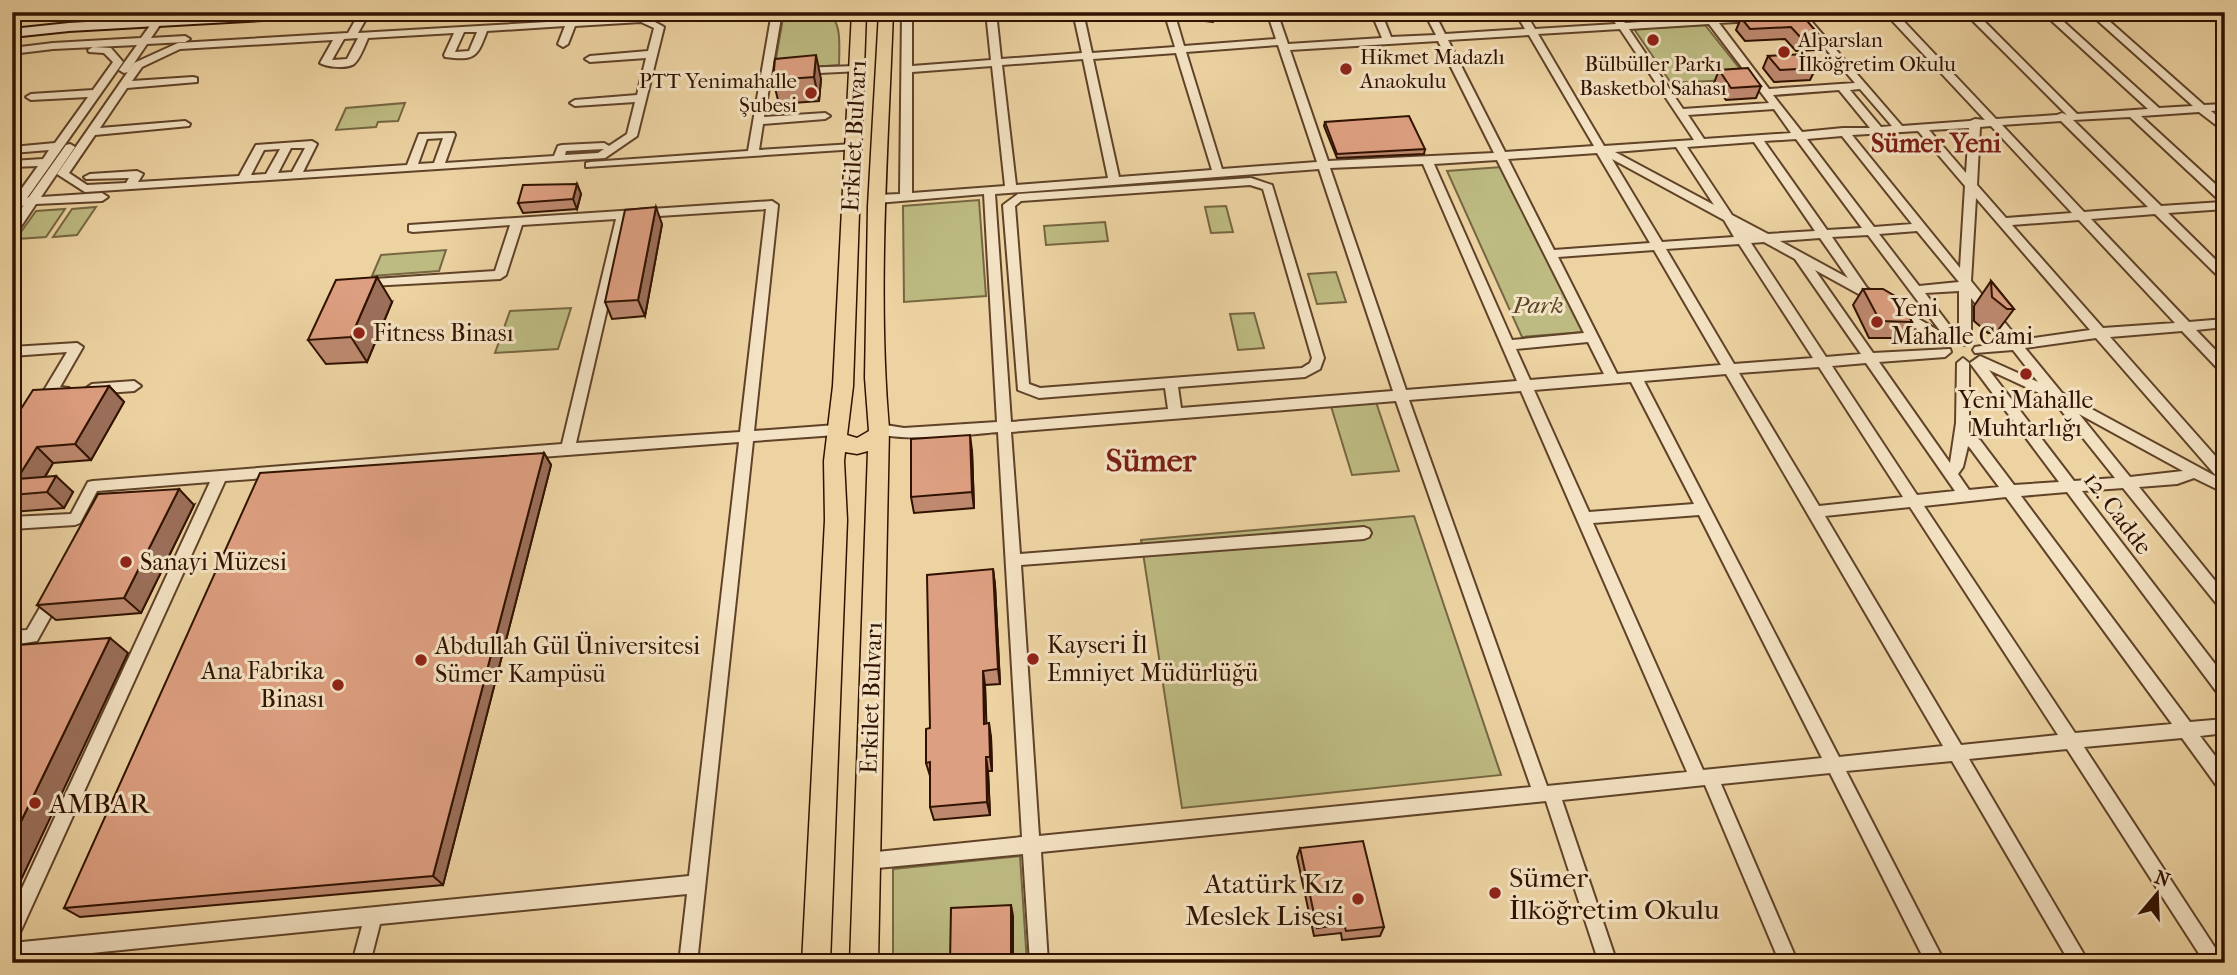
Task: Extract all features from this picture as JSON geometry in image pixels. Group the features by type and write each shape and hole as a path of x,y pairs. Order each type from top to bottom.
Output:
{"main road":[{"path":"843,12 858,31"},
{"name":"Erkilet Bulvarı","path":"816,963 836,520 834,461 843,386 859,12"},
{"name":"Erkilet Bulvarı","path":"864,963 879,429 876,378 877,199 886,12"},
{"path":"856,414 870,416 879,429 868,443 854,446 844,444 836,431 843,420 856,414"}],"street":[{"path":"12,24 184,12"},
{"path":"12,33 336,12"},
{"path":"352,34 365,12"},
{"path":"12,51 144,41 352,34 483,29 643,19 659,27 632,136 601,156 130,186 85,188 63,174 138,65 178,46 352,34 671,12"},
{"path":"753,154 777,12"},
{"path":"906,197 907,12"},
{"path":"991,12 1011,189"},
{"path":"1078,12 1114,181"},
{"path":"1169,12 1219,173"},
{"path":"1272,12 1401,396 1608,963"},
{"path":"1376,12 1388,41"},
{"path":"1429,12 1613,379"},
{"path":"1520,12 2080,963"},
{"path":"1613,12 1700,141"},
{"path":"907,69 1180,49 1532,32 1709,17 1856,12"},
{"path":"1889,12 2225,368"},
{"path":"1969,12 2157,210 2225,276"},
{"path":"2047,12 2155,110"},
{"path":"2093,12 2225,129"},
{"path":"1800,14 1898,127"},
{"path":"1709,17 1918,290 1952,343 1975,359"},
{"path":"12,231 157,22"},
{"path":"563,44 570,24"},
{"path":"460,30 449,55 473,54 483,29"},
{"path":"12,57 107,50 118,62 14,205"},
{"path":"590,59 653,54"},
{"path":"792,71 856,69"},
{"path":"766,72 779,72"},
{"path":"124,85 193,80"},
{"path":"1766,92 1862,86"},
{"path":"1842,88 1877,128"},
{"path":"31,97 96,93"},
{"path":"575,103 642,98"},
{"path":"1681,112 1777,106"},
{"path":"877,199 1324,165 1427,161 1877,128 2225,107"},
{"path":"2131,112 2225,199"},
{"path":"758,121 825,116"},
{"path":"1952,343 1965,284 1975,122"},
{"path":"92,132 184,124"},
{"path":"1919,126 2225,477"},
{"path":"1843,131 2225,604"},
{"path":"411,168 424,136 450,135 438,166"},
{"path":"1756,137 1863,290"},
{"path":"1679,143 2216,963"},
{"path":"243,179 260,147 312,144 296,175"},
{"path":"12,150 58,146"},
{"path":"270,177 287,146"},
{"path":"558,159 562,148 604,146"},
{"path":"14,205 33,201 853,147"},
{"path":"1601,148 1863,290 1975,359 2057,396 2225,488"},
{"path":"1427,161 1584,518 1789,963"},
{"path":"12,164 47,162"},
{"path":"90,177 137,174 130,186"},
{"path":"1251,181 1268,187 1318,358 1317,364 1305,372 1171,382 1035,393 1023,387 1009,205 1012,201 1018,198 1251,181"},
{"path":"989,191 1039,963"},
{"path":"413,228 772,205 688,963"},
{"path":"2002,222 2225,205"},
{"path":"568,449 624,214"},
{"path":"373,283 500,275 517,221"},
{"path":"1551,254 1921,227"},
{"path":"1798,255 1966,496"},
{"path":"1918,290 1965,284"},
{"path":"1975,359 2018,345 2099,333 2225,323"},
{"path":"1508,345 1593,337"},
{"path":"879,429 904,433 1005,427 1636,378 1871,358 1952,343"},
{"path":"12,352 77,347 50,392 134,386"},
{"path":"1951,474 1957,469 1975,359"},
{"name":"12. Cadde","path":"1975,359 2225,690"},
{"path":"1636,378 1936,963"},
{"path":"1171,382 1175,414"},
{"path":"12,523 75,519 93,486 112,490 220,476 747,434 836,431"},
{"path":"1962,436 1975,444 2225,783"},
{"path":"1814,512 2010,491 2177,479 2188,476 2193,470"},
{"path":"12,931 220,476"},
{"path":"1584,518 1704,509"},
{"path":"1013,560 1364,533"},
{"path":"12,638 32,636 64,577"},
{"path":"867,861 2225,726"},
{"path":"12,952 697,884"},
{"path":"361,963 373,918"}],"green space":[{"path":"784,12 825,14 832,18 839,34 839,65 774,70"},
{"path":"1705,25 1748,79 1671,83 1634,29"},
{"path":"405,103 398,121 378,122 376,127 336,130 346,108"},
{"name":"Park","path":"1502,167 1583,332 1522,337 1447,171"},
{"path":"979,200 986,296 904,302 903,206"},
{"path":"1226,206 1233,232 1211,233 1205,207"},
{"path":"96,207 77,235 53,237 72,209"},
{"path":"65,209 46,237 16,239 36,211"},
{"path":"1105,222 1108,241 1046,245 1044,226"},
{"path":"446,250 439,271 372,276 381,255"},
{"path":"1336,272 1346,302 1317,304 1308,274"},
{"path":"571,308 558,349 495,353 510,311"},
{"path":"1254,313 1264,348 1238,350 1230,314"},
{"path":"1375,399 1399,471 1352,475 1330,403"},
{"path":"1414,516 1501,775 1182,808 1141,540"},
{"path":"1020,856 1027,963 893,963 893,869"}],"building":[{"path":"1801,14 1822,38 1802,39 1791,27 1750,29 1741,18 1784,18 1782,15"},
{"path":"1805,54 1816,68 1780,70 1768,56"},
{"path":"816,55 814,77 773,80 775,59"},
{"path":"1748,68 1761,86 1731,88 1719,70"},
{"path":"1409,116 1425,149 1337,154 1325,122"},
{"path":"577,184 573,199 518,203 523,185"},
{"path":"656,207 638,300 605,302 625,210"},
{"path":"377,277 351,337 308,340 336,280"},
{"path":"1991,281 2014,309 2007,309 1992,297"},
{"path":"1863,289 1883,289 1900,299 1912,322 1880,321"},
{"path":"109,386 75,444 37,447 17,479 56,476 47,492 12,495 12,423 33,390"},
{"path":"970,435 972,492 911,497 911,439"},
{"name":"Ana Fabrika Binası","path":"544,453 433,876 64,908 260,473"},
{"path":"179,489 124,598 37,605 98,494"},
{"path":"993,569 998,669 983,671 984,724 989,723 990,757 986,757 987,802 930,807 930,762 926,763 926,729 930,728 927,575"},
{"path":"110,638 12,840 12,651 15,651 18,645"},
{"path":"1363,841 1384,927 1346,931 1344,924 1317,928 1300,848"},
{"path":"1011,905 1011,963 950,963 951,908"}],"place":[{"name":"Bülbüller Parkı Basketbol Sahası","path":"1653,40"},
{"name":"Alparslan İlköğretim Okulu","path":"1784,52"},
{"name":"Hikmet Madazlı Anaokulu","path":"1346,69"},
{"name":"PTT Yenimahalle Şubesi","path":"811,93"},
{"name":"Yeni Mahalle Cami","path":"1877,322"},
{"name":"Fitness Binası","path":"359,333"},
{"name":"Yeni Mahalle Muhtarlığı","path":"2026,374"},
{"name":"Sanayi Müzesi","path":"126,562"},
{"name":"Kayseri İl Emniyet Müdürlüğü","path":"1033,659"},
{"name":"Abdullah Gül Üniversitesi Sümer Kampüsü","path":"421,660"},
{"name":"Ana Fabrika Binası","path":"338,685"},
{"name":"AMBAR","path":"35,803"},
{"name":"Sümer İlköğretim Okulu","path":"1495,893"},
{"name":"Atatürk Kız Meslek Lisesi","path":"1358,899"}],"district":[{"name":"Sümer Yeni","path":"1936,143"},
{"name":"Sümer","path":"1151,460"}]}
